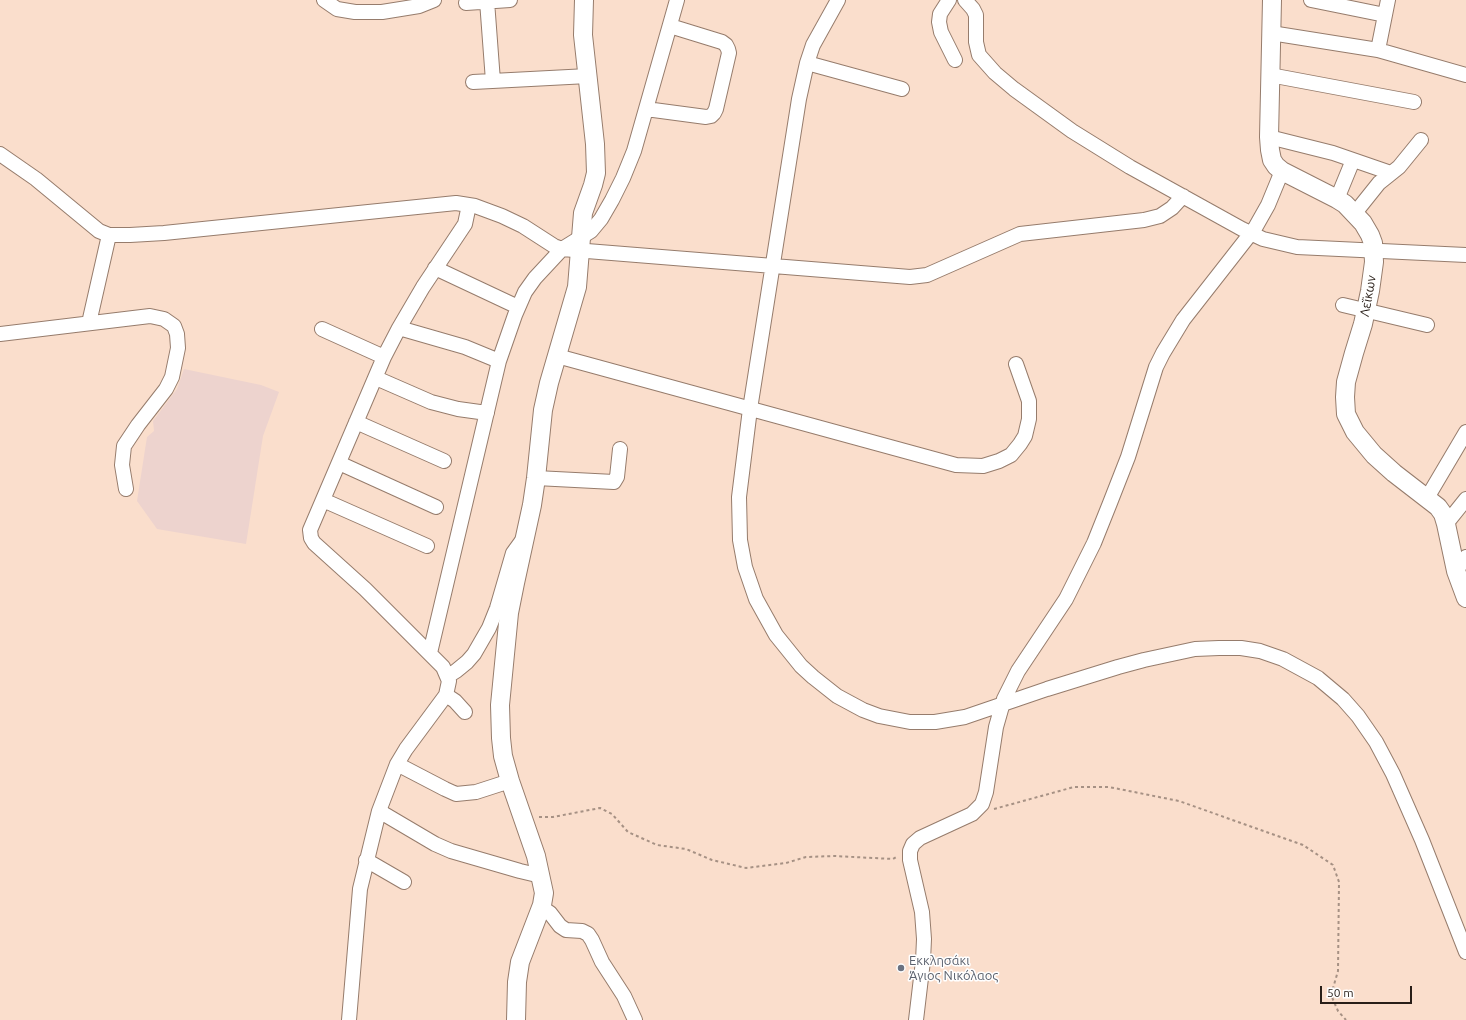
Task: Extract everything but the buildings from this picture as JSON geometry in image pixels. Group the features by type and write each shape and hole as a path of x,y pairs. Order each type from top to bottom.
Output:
{"street":[{"path":"324,0 337,9 355,12 382,12 419,6 434,0"},
{"path":"466,2 510,0"},
{"path":"516,1020 517,982 520,962 541,907 544,893 536,856 524,817 510,781 502,750 500,705 509,613 536,478 543,410 556,356 572,308 577,287 583,213 593,185 596,164 583,35 584,0"},
{"path":"581,245 597,225 620,183 634,150 677,0"},
{"path":"838,0 820,32 807,63 799,99 750,410 738,505 742,552 748,580 756,599 770,624 792,655 813,677 837,696 863,710 894,720 910,722 936,722 965,717 1047,689 1131,664 1195,649 1219,648 1260,651 1300,667 1318,678 1343,699 1358,716 1376,742 1393,774 1422,840 1466,952"},
{"path":"949,0 940,14 939,22 941,32 954,60"},
{"path":"966,0 975,11 978,51 982,60 1014,89 1072,131 1130,167 1252,234 1263,239 1289,246 1466,255"},
{"name":"Λεΐκων","path":"1272,0 1269,137 1272,160 1282,171 1337,199 1355,213 1368,230 1374,251 1367,311 1347,378 1345,397 1346,414 1355,432 1374,455 1438,507 1461,564 1466,598"},
{"path":"1311,0 1385,15"},
{"path":"1378,50 1388,0"},
{"path":"486,1 492,81"},
{"path":"646,109 706,117 714,114 716,110 729,53 728,48 722,42 670,26"},
{"path":"1271,33 1378,50 1466,75"},
{"path":"807,63 902,89"},
{"path":"1270,75 1414,102"},
{"path":"473,82 588,76"},
{"path":"1269,137 1309,146 1391,173"},
{"path":"1355,213 1379,183 1399,167 1421,140"},
{"path":"0,154 36,179 99,230 109,235 164,233 449,204 469,205 482,208 511,220 554,246 562,249 581,245 773,266 910,277 927,275 1020,234 1144,220 1160,216 1172,208 1183,196"},
{"path":"1337,199 1353,160"},
{"path":"916,1020 924,961 924,939 922,912 910,860 910,851 913,844 920,838 964,818 982,804 986,792 996,726 1001,705 1018,671 1066,599 1094,543 1128,457 1152,377 1163,353 1183,320 1252,234 1265,212 1282,171"},
{"path":"349,1020 360,889 379,811 397,764 406,749 446,695 449,681 443,666 365,589 314,543 311,538 310,530 384,357 399,328 435,268 465,224 469,205"},
{"path":"89,323 109,235"},
{"path":"430,653 488,413 499,361 518,307 531,284 562,249"},
{"path":"435,268 518,307"},
{"path":"1343,305 1427,325"},
{"path":"0,334 89,323 156,317 171,323 176,329 177,352 171,382 125,443 122,461 126,490"},
{"path":"399,328 465,347 499,361"},
{"path":"322,329 384,357"},
{"path":"556,356 956,465 983,466 1011,455 1025,436 1029,419 1029,401 1016,364"},
{"path":"376,378 431,402 458,409 488,413"},
{"path":"356,422 444,461"},
{"path":"1427,498 1466,432"},
{"path":"536,478 614,482 617,477 620,449"},
{"path":"339,464 436,507"},
{"path":"1446,524 1466,499"},
{"path":"323,500 427,546"},
{"path":"448,676 467,662 474,654 489,628 497,608 513,553 525,538"},
{"path":"446,695 455,701 465,712"},
{"path":"397,764 456,794 476,792 510,781"},
{"path":"379,811 447,850 493,864 541,876"},
{"path":"366,860 404,882"},
{"path":"541,907 550,913 560,926 566,930 582,931 588,934 602,962 624,996 634,1020"}],"path":[{"path":"976,810 996,809 1074,787 1109,787 1179,801 1303,845 1333,865 1339,882 1338,971 1331,995 1338,1011 1346,1020"},
{"path":"524,817 553,817 600,808 612,814 628,832 657,845 686,850 712,860 746,868 786,863 806,857 834,856 893,859 910,851"}],"shaded area":[{"path":"184,369 261,385 279,392 263,436 246,544 157,529 137,501 147,437 154,431 153,421 177,389"}],"place":[{"name":"Εκκλησάκι Άγιος Νικόλαος","path":"901,968"}]}
